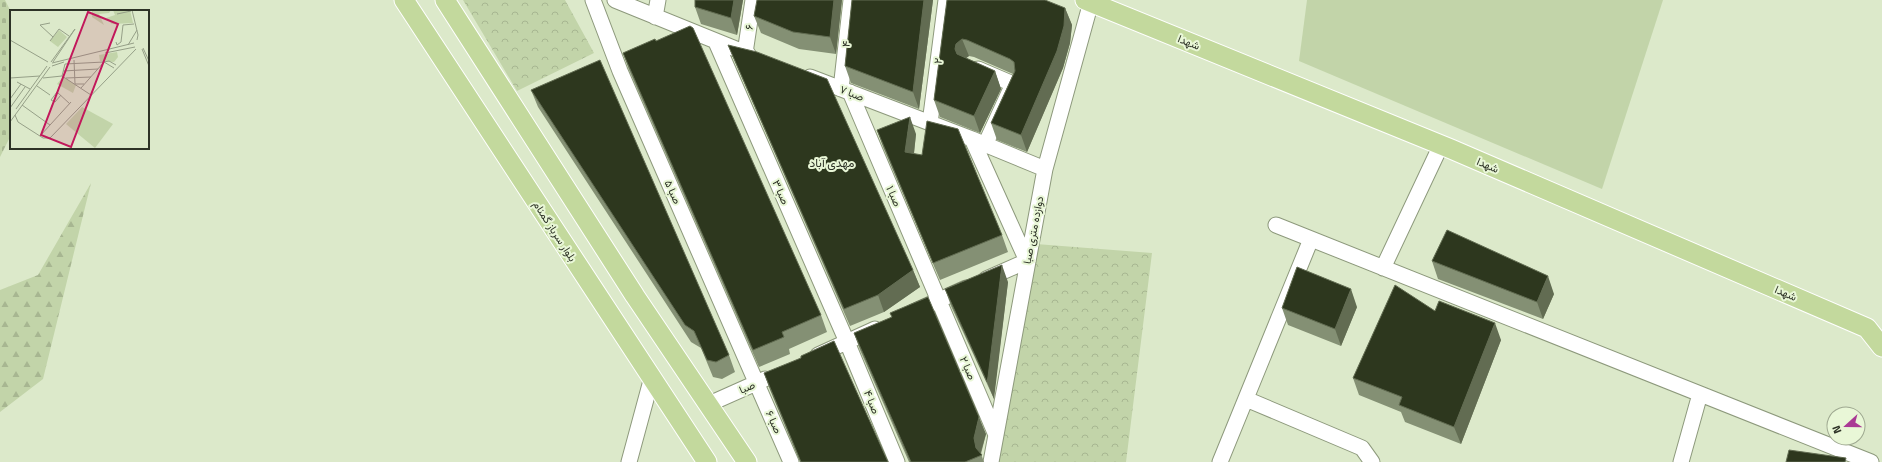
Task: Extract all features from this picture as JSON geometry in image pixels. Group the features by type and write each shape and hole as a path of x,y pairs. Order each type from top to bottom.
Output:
{"main road":[{"name":"بلوار سرباز گمنام","path":"404,0 707,462"},
{"path":"445,0 631,289 747,462"},
{"name":"شهدا","path":"1088,1 1441,145 1867,328 1882,347"}],"street":[{"name":"صبا ۵","path":"593,0 620,71 756,383"},
{"path":"615,0 716,42 760,58"},
{"path":"655,17 658,0"},
{"name":"۶","path":"745,53 753,0"},
{"name":"۴","path":"845,90 851,0"},
{"name":"۲","path":"930,123 946,0"},
{"name":"دوازده متری صبا","path":"992,462 1044,169 1088,1"},
{"name":"صبا ۳","path":"716,42 847,342"},
{"path":"805,361 1027,261 978,142 1013,84 970,65"},
{"name":"صبا ۷","path":"797,72 1044,169"},
{"name":"صبا ۱","path":"845,90 939,300"},
{"path":"1383,268 1441,145"},
{"path":"1276,225 1871,462"},
{"path":"1220,462 1312,239"},
{"name":"صبا ۲","path":"939,300 996,435"},
{"name":"صبا ۴","path":"847,342 897,462"},
{"name":"صبا","path":"708,404 777,373"},
{"path":"629,462 652,377"},
{"name":"صبا ۶","path":"756,383 791,462"},
{"path":"1681,462 1700,394"},
{"path":"1246,399 1362,448 1372,462"}],"green space":[{"path":"0,0 5,0 10,10 10,137 0,157"},
{"path":"463,0 565,0 594,53 517,91"},
{"path":"1307,0 1663,0 1602,189 1299,61"},
{"path":"91,183 43,379 0,412 0,290 38,275"},
{"path":"1036,244 1152,253 1126,462 999,462"}],"building":[{"path":"695,0 734,0 731,18 695,7"},
{"path":"757,0 834,0 830,37 793,32 754,16"},
{"path":"852,0 924,0 913,92 845,66"},
{"path":"947,0 1045,0 1065,8 1064,26 1057,51 1021,135 991,123 1015,71 1014,62 967,40 962,39 956,44 955,49 957,54 995,71 974,116 934,100"},
{"path":"690,26 693,28 821,315 782,332 784,337 753,350 623,53 655,39 656,41"},
{"path":"728,45 757,52 827,79 913,270 878,295 844,309"},
{"path":"600,60 729,355 716,362 707,360 694,331 685,325 531,90"},
{"path":"910,117 905,152 922,155 927,121 958,129 1002,235 933,263 877,130"},
{"path":"1447,230 1548,276 1537,302 1432,261"},
{"path":"1002,265 988,377 987,382 945,289"},
{"path":"1297,267 1351,289 1335,329 1282,308"},
{"path":"1395,285 1435,311 1439,301 1495,323 1454,427 1399,405 1402,397 1353,378"},
{"path":"928,297 979,417 974,438 976,448 982,455 965,462 911,462 854,333 892,317 890,313"},
{"path":"834,341 888,462 801,462 764,373 801,358 801,356"},
{"path":"1789,450 1846,458 1845,462 1786,462"}],"district":[{"name":"مهدی آباد","path":"832,163"}]}
